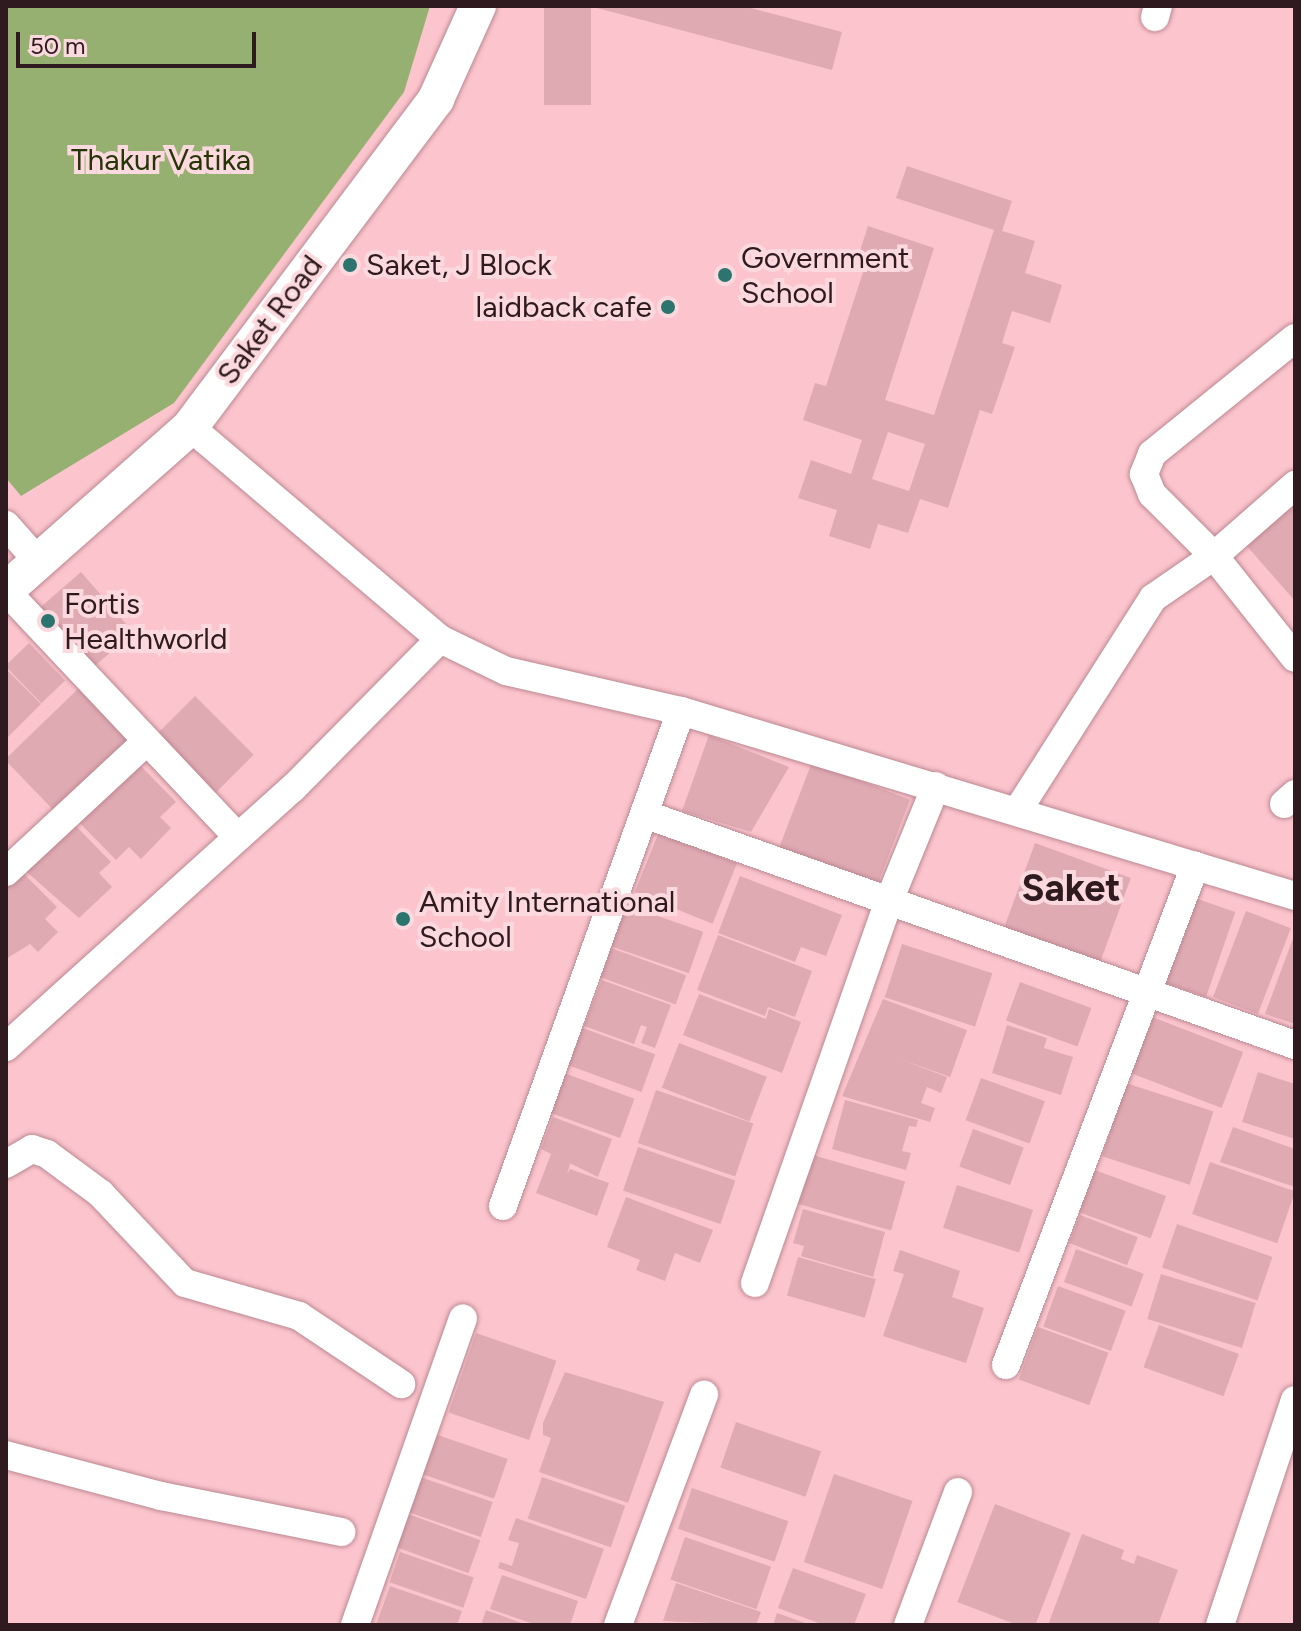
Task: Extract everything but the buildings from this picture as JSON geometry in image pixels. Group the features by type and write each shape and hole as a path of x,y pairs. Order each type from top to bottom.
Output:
{"street":[{"name":"Saket Road","path":"6,590 190,427 436,99 478,6"},
{"path":"1291,645 1214,556 1152,494 1144,474 1152,454 1295,338"},
{"path":"190,427 440,639 506,671 681,711 1018,810 1295,896"},
{"path":"1018,810 1130,626 1153,598 1214,556 1295,485"},
{"path":"6,525 38,561"},
{"path":"6,590 238,837"},
{"path":"6,1047 238,837 440,639"},
{"path":"503,1206 681,711"},
{"path":"6,872 147,741"},
{"path":"755,1283 889,901 936,786"},
{"path":"644,814 1295,1045"},
{"path":"1006,1365 1195,866"},
{"path":"6,1164 32,1149 47,1154 101,1194 185,1283 299,1316 401,1384"},
{"path":"355,1625 463,1318"},
{"path":"618,1625 704,1395"},
{"path":"1220,1625 1295,1400"},
{"path":"6,1455 161,1496 341,1532"},
{"path":"908,1625 958,1492"}],"green space":[{"name":"Thakur Vatika","path":"6,6 430,6 404,92 174,403 21,496 6,478"}],"place":[{"name":"Saket, J Block","path":"350,265"},
{"name":"Government School","path":"725,275"},
{"name":"laidback cafe","path":"668,307"},
{"name":"Fortis Healthworld","path":"48,621"},
{"name":"Amity International School","path":"403,919"}],"district":[{"name":"Saket","path":"1071,889"}]}
